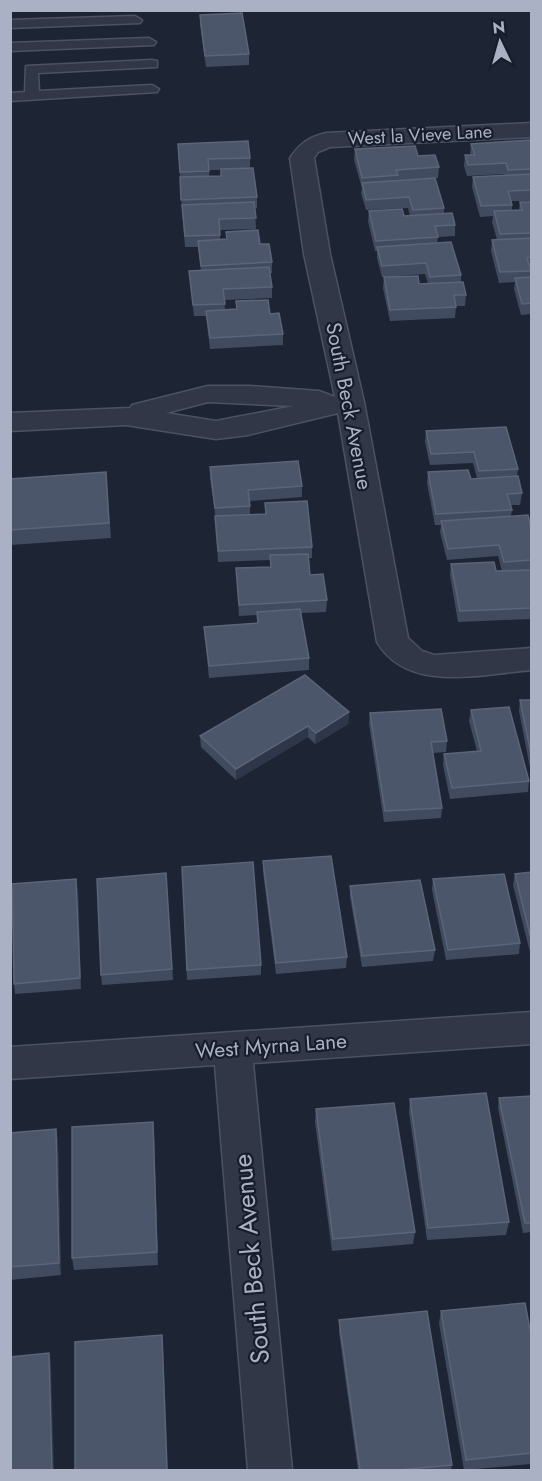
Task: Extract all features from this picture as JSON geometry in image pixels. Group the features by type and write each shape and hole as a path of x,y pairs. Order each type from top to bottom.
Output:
{"street":[{"name":"West la Vieve Lane","path":"310,147 326,140 531,130"},
{"name":"South Beck Avenue","path":"310,147 302,158 317,254 350,402 393,642 411,660 434,666 531,659"},
{"path":"10,422 126,416 216,430 248,426 350,402"},
{"name":"West Myrna Lane","path":"10,1063 531,1028"},
{"name":"South Beck Avenue","path":"233,1048 270,1470"}],"lane":[{"path":"26,17 29,47 26,69 32,96"},
{"path":"10,24 26,17 135,20"},
{"path":"10,47 149,42"},
{"path":"26,69 152,64"},
{"path":"10,96 152,89"}],"building":[{"path":"242,13 249,54 205,56 200,15"},
{"path":"530,140 531,169 508,170 506,163 468,165 465,155 475,155 471,144"},
{"path":"248,141 250,158 208,159 209,171 180,172 178,144"},
{"path":"415,146 418,156 435,155 439,167 396,170 398,175 362,178 355,149"},
{"path":"253,168 257,197 181,200 180,177 221,176 221,169"},
{"path":"531,174 531,190 508,191 512,205 481,206 473,177"},
{"path":"435,178 444,208 413,210 409,197 366,200 362,183"},
{"path":"254,202 256,218 219,219 220,235 185,236 182,205"},
{"path":"520,202 531,202 531,233 500,234 494,211 522,210"},
{"path":"402,209 404,216 452,213 455,225 435,226 438,237 376,241 369,211"},
{"path":"258,230 260,244 269,244 272,262 201,266 198,241 227,239 226,232"},
{"path":"531,238 531,257 527,258 531,271 500,272 492,240"},
{"path":"451,242 461,275 430,277 426,263 382,266 377,247"},
{"path":"269,267 272,287 223,289 225,304 193,305 189,271"},
{"path":"418,276 419,284 463,282 466,295 454,295 456,307 390,310 384,277"},
{"path":"531,277 531,303 522,304 515,278"},
{"path":"268,300 270,314 279,313 283,334 210,338 206,311 237,309 236,301"},
{"path":"506,427 518,469 479,471 474,452 431,454 426,431"},
{"path":"298,461 302,486 248,490 250,506 215,508 210,467"},
{"path":"468,470 471,479 518,476 522,493 507,494 512,510 436,514 428,472"},
{"path":"106,472 109,523 10,530 10,479"},
{"path":"307,501 312,547 218,551 215,516 266,514 265,503"},
{"path":"528,515 531,528 531,560 504,562 499,545 448,549 441,521"},
{"path":"308,554 310,575 323,574 327,600 239,605 236,568 271,567 270,555"},
{"path":"494,562 496,571 531,570 531,608 460,611 451,564"},
{"path":"300,609 309,658 209,666 204,627 258,623 257,612"},
{"path":"305,675 349,712 316,733 308,726 236,769 200,736"},
{"path":"520,700 531,700 531,754"},
{"path":"509,707 529,781 452,788 444,754 481,751 471,710"},
{"path":"441,709 447,741 431,742 442,808 385,811 370,713"},
{"path":"331,856 347,957 276,963 263,861"},
{"path":"253,862 261,965 187,970 182,867"},
{"path":"531,872 531,939 515,874"},
{"path":"166,873 172,969 101,975 97,879"},
{"path":"504,874 520,943 448,950 433,879"},
{"path":"76,879 80,978 14,984 12,884"},
{"path":"420,880 435,950 362,956 350,886"},
{"path":"486,1093 509,1222 428,1228 410,1099"},
{"path":"531,1096 531,1223 525,1223 499,1098"},
{"path":"394,1103 415,1232 333,1239 316,1109"},
{"path":"153,1122 157,1252 72,1258 72,1127"},
{"path":"56,1129 59,1263 10,1267 10,1133"},
{"path":"525,1303 531,1335 531,1453 466,1460 441,1311"},
{"path":"427,1311 452,1465 397,1470 360,1470 339,1320"},
{"path":"162,1335 167,1470 75,1470 75,1342"},
{"path":"49,1353 52,1470 10,1470 10,1357"}]}
